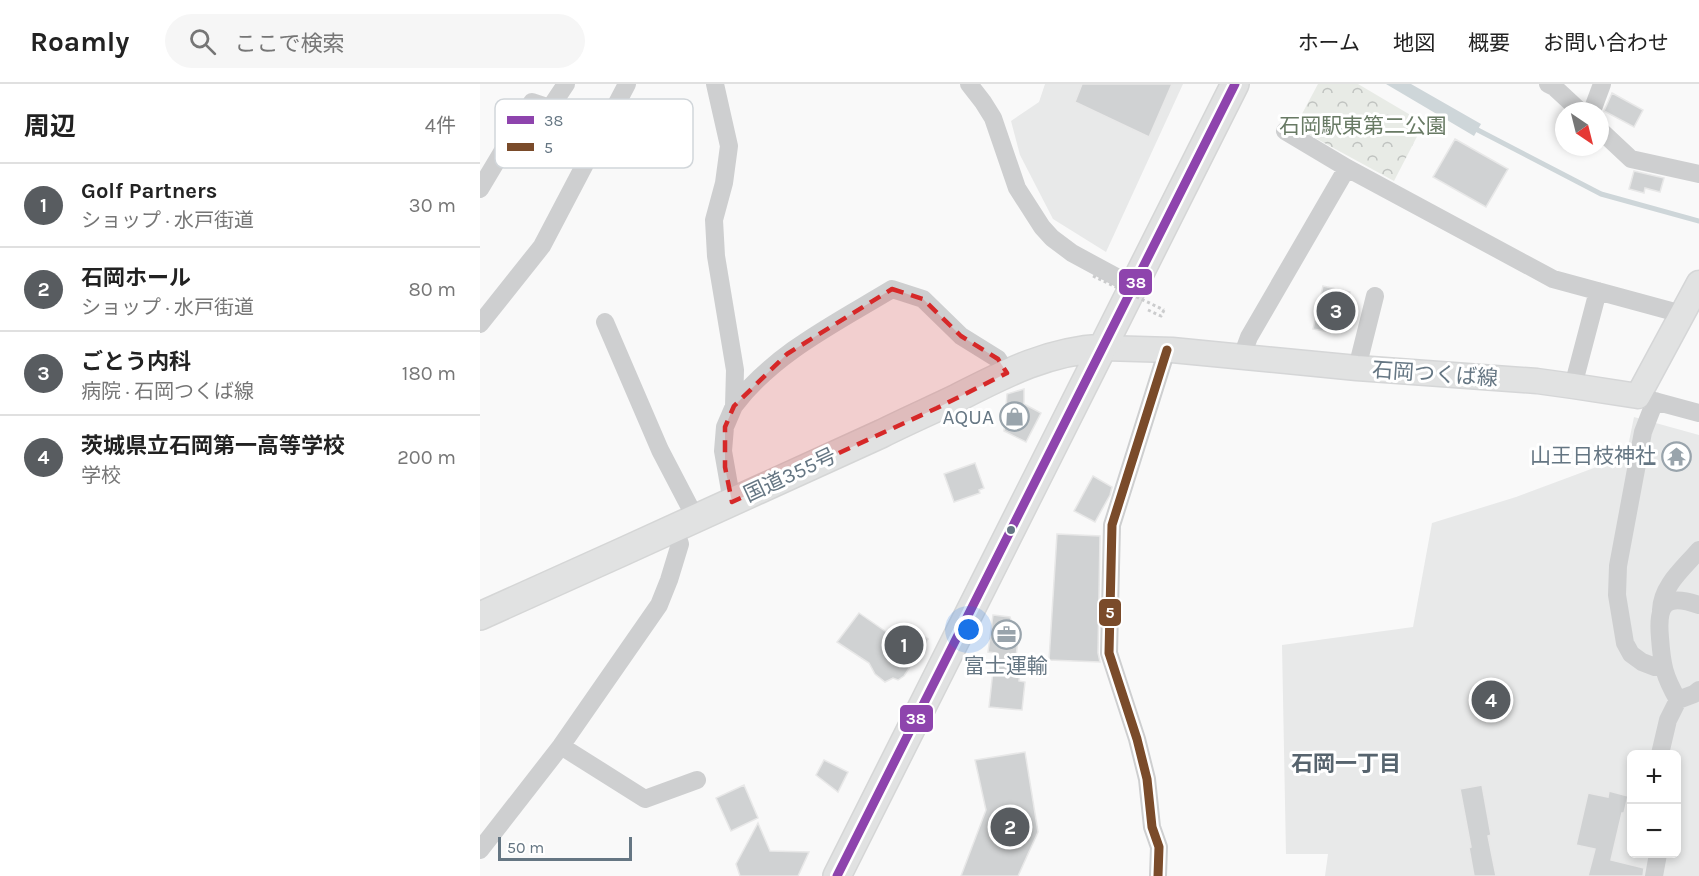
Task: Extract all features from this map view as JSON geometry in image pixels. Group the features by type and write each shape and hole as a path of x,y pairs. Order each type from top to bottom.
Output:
{"highway":[{"path":"837,876 1235,84"},
{"name":"国道355号","path":"480,616 937,408 1007,373 1035,361 1078,349 1103,348"}],"main road":[{"path":"1646,399 1689,311 1699,283"},
{"name":"石岡つくば線","path":"1103,348 1167,350 1357,368 1537,381 1646,399"}],"street":[{"path":"556,99 566,84"},
{"path":"619,99 627,84"},
{"path":"715,84 729,146 724,183 714,220 716,256 735,370 734,406"},
{"path":"969,84 993,118 1017,188 1047,232 1072,253 1133,286"},
{"path":"1548,84 1570,102"},
{"path":"1595,102 1602,84"},
{"path":"1286,131 1347,168 1553,279 1689,311"},
{"path":"1609,138 1631,159 1699,174"},
{"path":"480,189 495,164"},
{"path":"480,324 542,246 583,168"},
{"path":"1242,356 1249,338 1347,168"},
{"path":"732,502 723,451 725,427 734,406 743,394 787,354 892,290 923,299 961,336 998,359 1007,373"},
{"path":"1573,386 1598,291"},
{"path":"1357,368 1376,296"},
{"path":"480,850 561,746 659,605 669,580 685,524 660,450 605,322"},
{"path":"1158,876 1159,848 1152,827 1147,779 1137,739 1109,653 1112,525 1167,350"},
{"path":"1662,666 1655,667 1642,662 1631,654 1625,643 1617,595 1618,566 1643,432 1646,399 1699,413"},
{"path":"1678,700 1662,666 1659,624 1661,600 1667,588 1699,550"},
{"path":"1661,610 1670,602 1683,599 1699,605"},
{"path":"1661,750 1668,720 1678,700 1699,690"},
{"path":"561,746 645,799 697,780"},
{"path":"1654,876 1657,858"}],"path":[{"path":"1093,276 1164,310 1161,316 1148,310"}],"highlighted area":[{"path":"892,289 923,299 961,336 998,359 1007,373 937,408 732,502 725,467 725,427 734,406 787,354"}],"shaded area":[{"path":"1045,84 1183,84 1106,252 1053,219 1020,155 1011,121 1039,102"},
{"path":"1386,84 1411,84 1481,124 1474,136"},
{"path":"1634,417 1699,435 1699,876 1325,876 1328,854 1286,854 1282,645 1413,627 1432,523 1516,497 1626,456"}],"green space":[{"name":"石岡駅東第二公園","path":"1318,84 1358,84 1424,123 1394,181 1295,127"}],"building":[{"path":"1082,84 1172,84 1149,137 1075,102"},
{"path":"1612,93 1643,110 1634,127 1609,114 1608,102"},
{"path":"1455,139 1508,169 1486,207 1433,177"},
{"path":"1634,171 1664,178 1660,192 1645,188 1644,193 1629,189"},
{"path":"1323,286 1350,292 1339,332 1313,329"},
{"path":"1024,389 1024,404 1041,413 1026,442 1004,431 1007,394"},
{"path":"975,463 984,488 979,490 980,493 954,502 944,474"},
{"path":"1093,476 1112,487 1095,522 1074,511"},
{"path":"1057,534 1100,536 1098,653 1100,662 1049,660"},
{"path":"859,613 895,638 904,624 928,639 904,676 898,680 893,678 885,682 875,674 869,663 837,642"},
{"path":"993,615 1010,617 1018,640 1016,657 1022,658 1019,681 1025,682 1022,710 989,707 995,653 988,652"},
{"path":"1025,752 1038,832 1018,876 961,876 986,810 975,760"},
{"path":"824,760 848,772 838,792 816,775"},
{"path":"744,785 758,818 731,831 716,798"},
{"path":"1482,785 1491,835 1488,836 1496,876 1474,876 1469,848 1471,847 1460,789"},
{"path":"1609,791 1627,796 1611,860 1644,868 1643,876 1588,876 1595,849 1576,845 1588,793 1608,797"},
{"path":"758,823 770,851 809,852 798,876 740,876 736,864"}],"waterway":[{"path":"1472,127 1601,194 1699,221"}],"transit line":[{"name":"38","path":"837,876 1235,84"},
{"name":"5","path":"1158,876 1159,847 1152,827 1147,779 1137,739 1109,653 1112,525 1167,350"}],"place":[{"name":"ごとう内科","path":"1336,311"},
{"name":"AQUA","path":"1015,417"},
{"name":"山王日枝神社","path":"1677,456"},
{"name":"富士運輸","path":"1006,635"},
{"name":"Golf Partners","path":"904,645"},
{"name":"茨城県立石岡第一高等学校","path":"1491,700"},
{"name":"石岡ホール","path":"1010,827"}],"district":[{"name":"石岡一丁目","path":"1346,764"}]}
